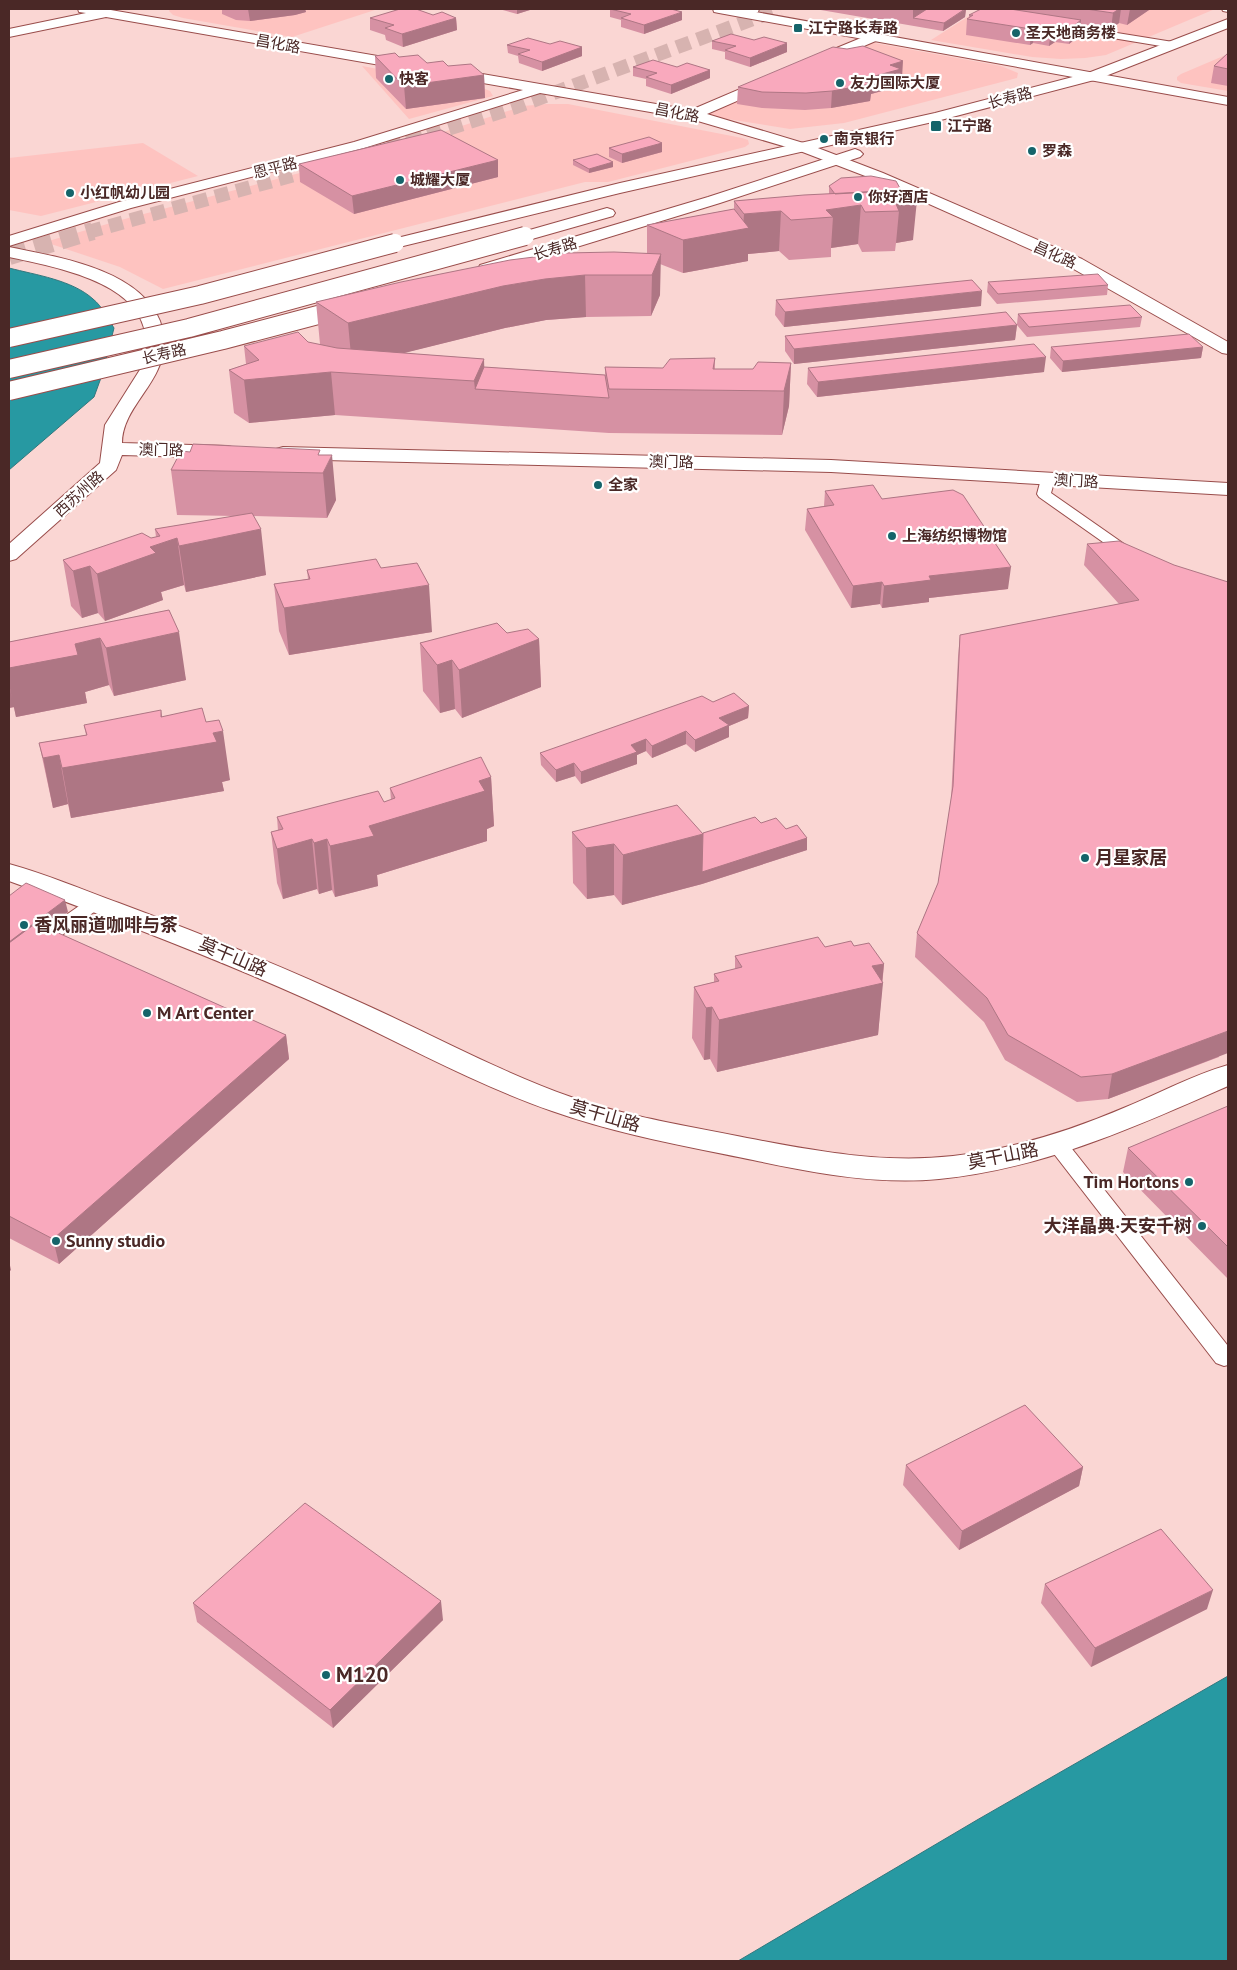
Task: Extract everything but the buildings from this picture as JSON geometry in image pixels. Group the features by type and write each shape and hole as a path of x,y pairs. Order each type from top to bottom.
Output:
{"street":[{"name":"昌化路","path":"84,9 693,116 805,148 835,159 1076,263 1228,349"},
{"path":"9,33 119,9"},
{"path":"718,9 748,11 873,37 1228,101"},
{"name":"长寿路","path":"9,338 200,295 394,243 620,188 726,166 937,117 1093,76 1228,22"},
{"path":"801,68 873,37"},
{"name":"长寿路","path":"931,133 1123,82 1149,71"},
{"path":"693,116 783,76"},
{"name":"恩平路","path":"9,241 125,205 359,145 540,89"},
{"name":"长寿路","path":"716,183 835,159 873,149"},
{"name":"长寿路","path":"475,273 714,200 835,159"},
{"name":"长寿路","path":"9,369 189,328 518,233 590,208 726,166"},
{"name":"长寿路","path":"9,358 277,294 518,233 620,210"},
{"name":"西苏州路","path":"9,252 64,265 114,283 136,298 150,316 155,333 153,359 147,373 113,431 114,449 110,466 9,555"},
{"name":"长寿路","path":"9,390 223,340 372,301"},
{"path":"1198,332 1221,326"},
{"name":"澳门路","path":"114,449 242,452"},
{"name":"澳门路","path":"262,453 831,466 1228,489"},
{"name":"莫干山路","path":"9,872 237,958 542,1097 629,1125 806,1160 890,1169 936,1168 1012,1157 1058,1145 1089,1134 1228,1075"}],"lane":[{"path":"1048,24 1173,45"},
{"path":"1048,479 1044,494 1140,562"},
{"path":"9,964 95,903"},
{"path":"1058,1145 1224,1357 1228,1356"}],"shaded area":[{"path":"170,9 378,9 292,37 183,18 173,15 169,11"},
{"path":"980,9 1215,9 1106,55 1085,58 1032,57 931,40"},
{"path":"869,42 1001,66 1018,73 1017,78 844,123 790,129 702,115"},
{"path":"1228,54 1228,91 1181,83 1177,80 1177,77 1181,74"},
{"path":"362,66 485,89 490,91 493,96 409,119"},
{"name":"城耀大厦","path":"568,104 742,138 748,140 749,144 745,147 608,182 585,182 163,289 120,267 45,242 121,220 391,149 523,106"},
{"name":"小红帆幼儿园","path":"143,143 198,176 41,216 9,210 9,158"}],"water":[{"path":"9,268 53,279 84,292 99,305 114,328 102,375 94,397 9,470"},
{"path":"1228,1676 1228,1961 738,1961 977,1820"}],"tunnel":[{"path":"407,142 516,107 780,9"},
{"path":"323,160 423,131"},
{"path":"88,232 334,164"},
{"path":"9,256 93,231"}],"place":[{"name":"江宁路长寿路","path":"798,28"},
{"name":"圣天地商务楼","path":"1016,33"},
{"name":"快客","path":"389,79"},
{"name":"友力国际大厦","path":"840,83"},
{"name":"江宁路","path":"936,126"},
{"name":"南京银行","path":"824,139"},
{"name":"罗森","path":"1032,151"},
{"name":"城耀大厦","path":"400,180"},
{"name":"小红帆幼儿园","path":"70,193"},
{"name":"你好酒店","path":"858,197"},
{"name":"全家","path":"598,485"},
{"name":"上海纺织博物馆","path":"892,536"},
{"name":"月星家居","path":"1085,858"},
{"name":"香风丽道咖啡与茶","path":"24,925"},
{"name":"M Art Center","path":"147,1013"},
{"name":"Tim Hortons","path":"1189,1182"},
{"name":"大洋晶典·天安千树","path":"1202,1226"},
{"name":"Sunny studio","path":"56,1241"},
{"name":"M120","path":"326,1675"}]}
